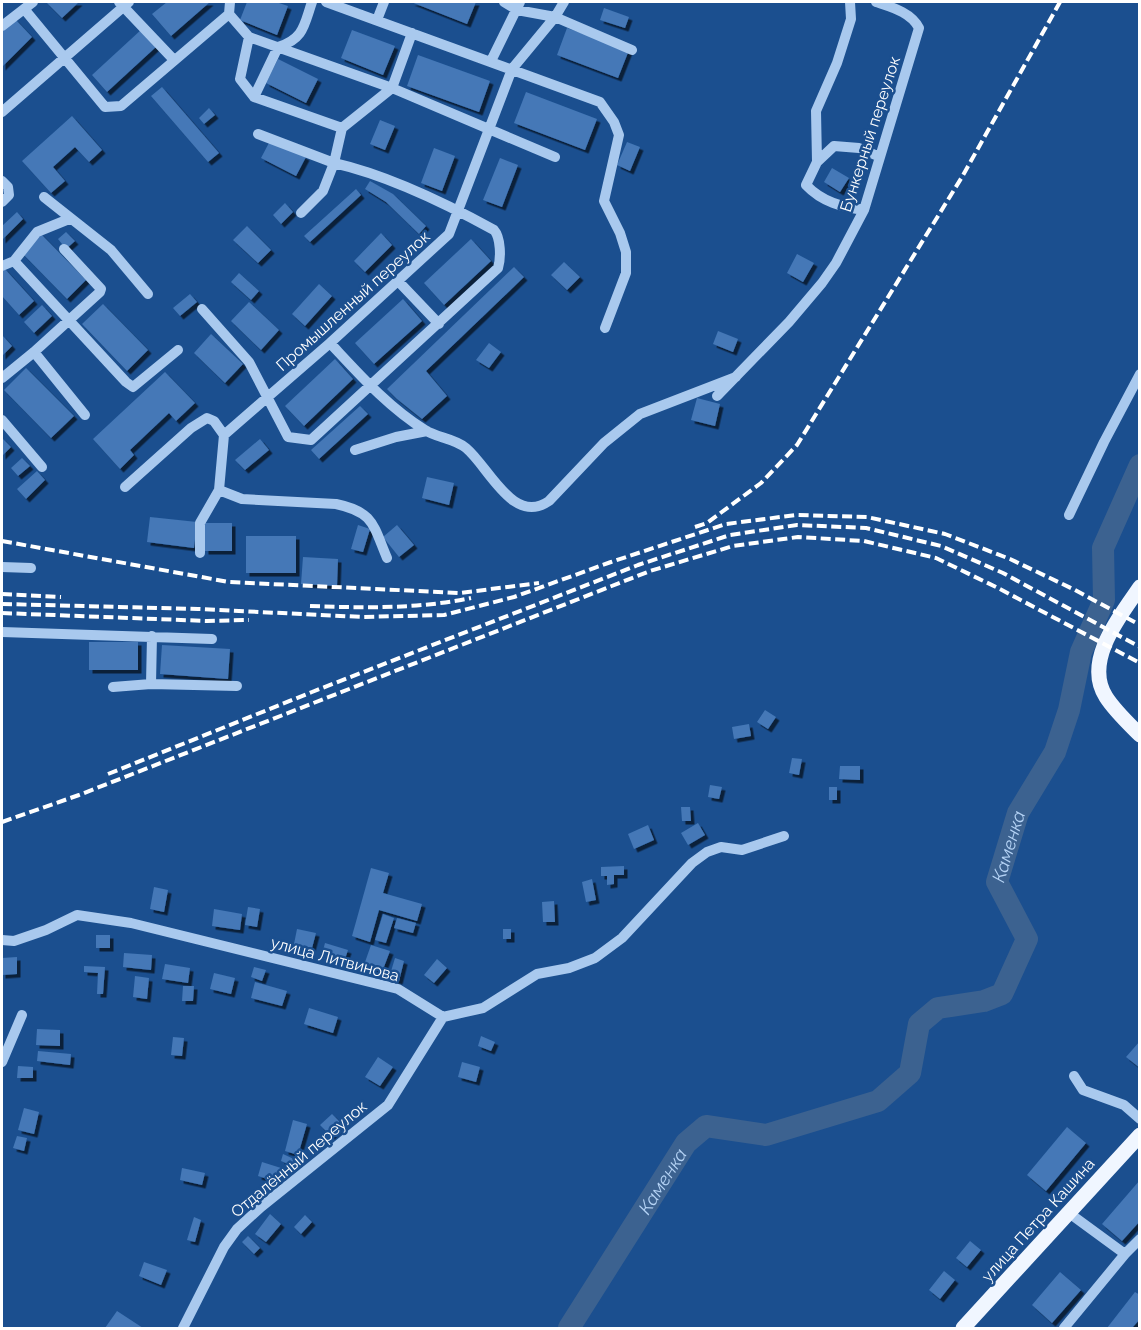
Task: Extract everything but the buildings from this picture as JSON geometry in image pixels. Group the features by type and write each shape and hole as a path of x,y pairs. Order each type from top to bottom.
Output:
{"main road":[{"path":"1140,587 1108,632 1100,667 1100,680 1105,695 1140,735"},
{"name":"улица Петра Кашина","path":"963,1329 1140,1135"}],"street":[{"path":"2,26 29,6 63,58 105,107 121,106 229,14 230,2"},
{"path":"254,97 278,47 290,43 299,36 312,2"},
{"path":"326,2 600,102 614,122 619,135 604,201 620,233 626,252 626,273 605,328"},
{"path":"377,20 384,2"},
{"path":"504,2 555,17 632,50"},
{"name":"Промышленный переулок","path":"224,435 269,398 448,234 512,69 555,17 564,2"},
{"path":"817,162 816,111 837,63 851,19 850,2"},
{"name":"Бункерный переулок","path":"717,396 789,322 822,283 836,263 864,210 919,28 916,21 902,12 876,2"},
{"path":"3,107 63,58 123,3 174,60"},
{"path":"491,61 519,6"},
{"path":"229,14 249,37 392,88 555,157"},
{"path":"301,213 322,191 334,163 342,128 392,88 412,33"},
{"path":"249,37 240,79 254,97 342,128"},
{"path":"202,309 249,362 288,437 312,440 439,324 498,268 500,263 497,234 494,230 458,210 362,170 334,163 258,134"},
{"path":"864,210 839,206 815,194 806,185 817,162 834,146 859,148 880,157"},
{"path":"2,181 8,187 9,195 2,202"},
{"path":"44,197 111,250 148,294"},
{"path":"2,266 14,261 37,232 69,219"},
{"path":"2,378 100,292 100,289 64,249"},
{"path":"14,261 133,387 178,350"},
{"path":"398,281 439,324"},
{"path":"330,343 371,386 427,432 449,438 467,448 496,483 518,504 530,508 543,506 549,501 604,443 640,414 736,377"},
{"path":"34,352 85,415"},
{"path":"1069,515 1140,374"},
{"path":"124,487 191,428 207,418 214,421 224,435 219,490 200,524 200,553"},
{"path":"2,420 42,467"},
{"path":"355,450 396,437 427,432"},
{"path":"219,490 242,499 336,504 351,508 371,519 387,558"},
{"path":"2,567 32,568"},
{"path":"2,632 213,639"},
{"path":"150,684 152,636"},
{"path":"112,687 150,684 237,686"},
{"path":"443,1017 483,1008 537,974 569,968 595,958 622,938 692,863 707,852 721,847 742,850 784,836"},
{"name":"улица Литвинова","path":"2,940 14,940 46,930 77,915 131,923 398,989 443,1017"},
{"path":"2,1062 22,1015"},
{"name":"Отдалённый переулок","path":"183,1329 224,1247 237,1229 388,1105 443,1017"},
{"path":"1074,1076 1083,1090 1124,1105 1140,1119"},
{"path":"1069,1213 1125,1254"},
{"path":"1064,1329 1140,1239"}],"waterway":[{"name":"Каменка","path":"569,1328 686,1143 706,1126 766,1135 878,1101 910,1073 919,1024 938,1008 984,1001 1002,994 1027,939 997,882 1018,813 1055,752 1069,710 1081,652 1104,600 1103,548 1140,465"}],"railway":[{"path":"695,527 707,523 761,483 797,445 962,177 1060,2"},
{"path":"2,604 198,609 363,617 444,615 514,597 726,524 796,515 867,517 945,534 1010,559 1140,625"},
{"path":"108,774 638,565 730,535 797,525 866,528 941,546 1003,573 1140,647"},
{"path":"2,822 79,795 650,571 733,546 798,537 864,541 936,558 1140,663"},
{"path":"2,541 229,582 460,593 539,583"},
{"path":"2,594 61,597"},
{"path":"310,606 411,606 471,598"},
{"path":"2,613 207,621 249,620"}]}
